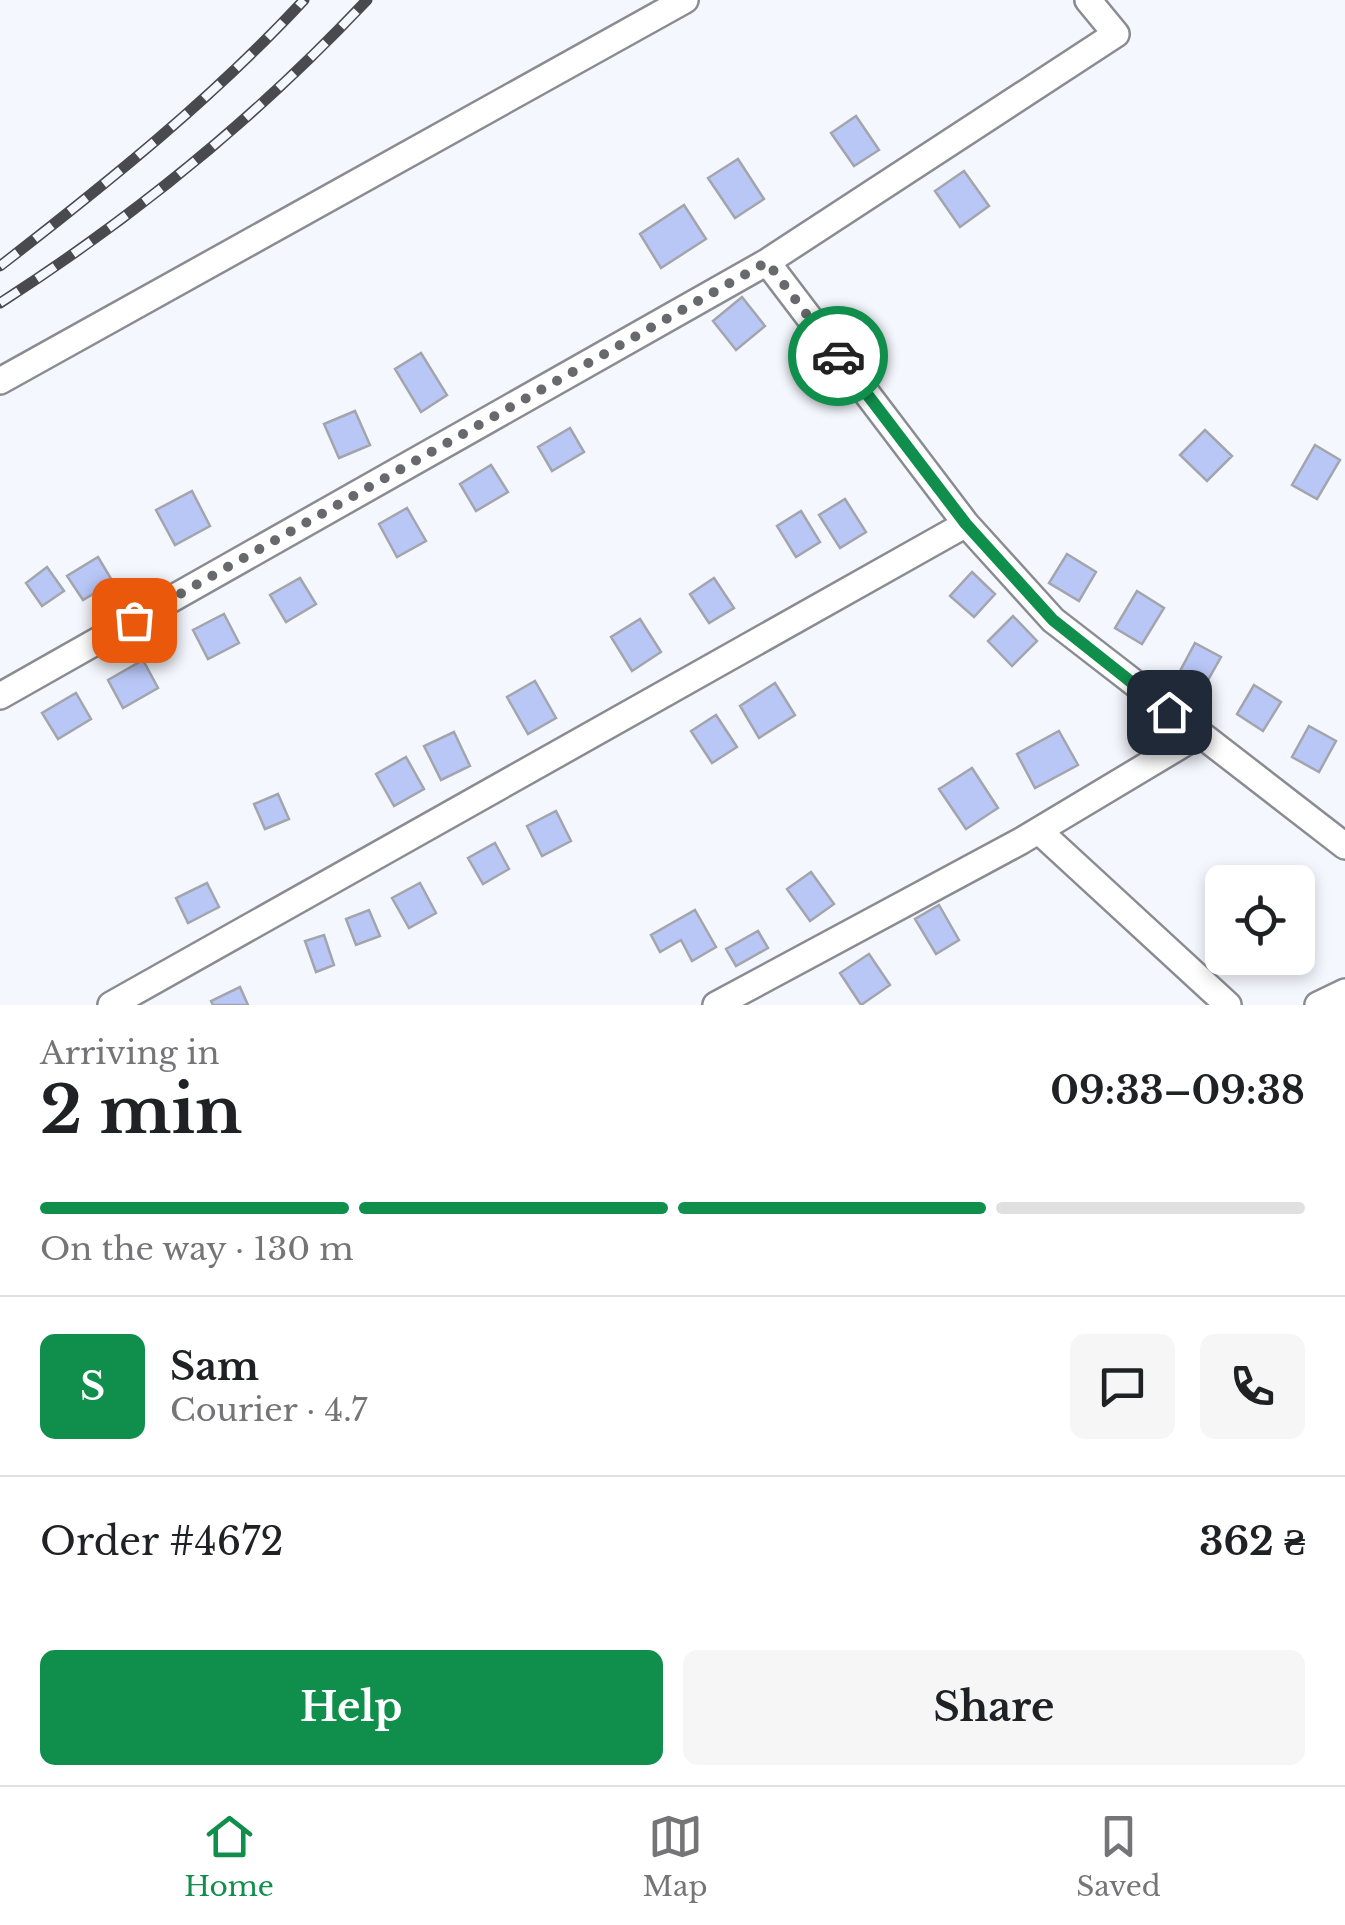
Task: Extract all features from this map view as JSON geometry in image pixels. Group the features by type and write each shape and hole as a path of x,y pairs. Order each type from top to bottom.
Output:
{"street":[{"path":"0,381 685,0"},
{"path":"0,696 767,262 1116,34 1088,0"},
{"path":"767,262 966,524 1053,620 1345,846"},
{"path":"111,1005 966,524"},
{"path":"716,1005 1039,830 1198,735"},
{"path":"1039,830 1228,1005"},
{"path":"1318,1005 1345,992"}],"building":[{"path":"856,116 879,150 854,166 831,133"},
{"path":"738,159 764,199 735,218 708,178"},
{"path":"964,171 989,206 960,227 935,191"},
{"path":"684,205 706,239 661,268 640,234"},
{"path":"742,297 765,326 736,350 713,321"},
{"path":"421,353 447,395 421,412 395,369"},
{"path":"355,411 370,445 339,458 324,424"},
{"path":"570,428 584,452 552,471 538,447"},
{"path":"1205,430 1232,456 1207,481 1180,455"},
{"path":"1315,445 1340,460 1317,499 1292,485"},
{"path":"491,465 508,492 476,511 460,484"},
{"path":"192,491 210,526 175,545 156,510"},
{"path":"845,499 866,532 840,548 819,515"},
{"path":"407,508 426,541 397,557 379,524"},
{"path":"801,511 820,542 796,557 777,526"},
{"path":"1067,554 1096,572 1079,601 1049,583"},
{"path":"98,557 113,582 83,600 67,576"},
{"path":"47,567 64,591 42,606 26,583"},
{"path":"972,572 995,594 974,617 950,596"},
{"path":"300,578 316,604 286,622 270,595"},
{"path":"714,578 734,608 709,623 690,594"},
{"path":"1137,591 1164,608 1142,644 1115,628"},
{"path":"224,614 239,643 208,659 193,630"},
{"path":"1013,616 1037,641 1012,666 988,641"},
{"path":"640,619 661,652 632,671 611,637"},
{"path":"1195,643 1221,657 1204,687 1179,673"},
{"path":"143,660 158,688 123,708 108,680"},
{"path":"535,681 556,718 528,734 507,697"},
{"path":"775,683 795,715 759,738 740,706"},
{"path":"1254,685 1281,702 1263,731 1237,714"},
{"path":"76,693 91,719 58,739 42,713"},
{"path":"716,715 737,747 712,763 691,731"},
{"path":"1309,726 1336,741 1319,772 1292,757"},
{"path":"1059,731 1078,765 1035,788 1017,754"},
{"path":"454,732 470,766 441,780 424,746"},
{"path":"406,757 424,789 394,806 376,774"},
{"path":"972,768 998,808 966,829 939,789"},
{"path":"278,794 289,819 265,829 254,804"},
{"path":"556,811 571,841 542,856 527,826"},
{"path":"495,843 509,869 483,884 468,858"},
{"path":"811,872 834,904 810,921 787,889"},
{"path":"207,883 219,907 188,923 176,898"},
{"path":"420,883 436,913 409,928 392,898"},
{"path":"939,905 959,940 936,954 915,919"},
{"path":"369,910 380,936 356,945 346,919"},
{"path":"695,910 716,947 692,961 681,940 660,952 651,935"},
{"path":"758,931 768,948 736,966 726,949"},
{"path":"324,935 334,965 316,972 305,941"},
{"path":"869,954 890,985 861,1005 840,973"},
{"path":"240,987 248,1005 213,1005 211,1001"}],"railway":[{"path":"0,266 196,106 304,0"},
{"path":"0,303 99,236 193,163 283,84 367,0"}],"way so far":[{"path":"134,620 767,262 838,356"}],"route":[{"path":"838,356 966,524 1053,620 1169,712"}]}
